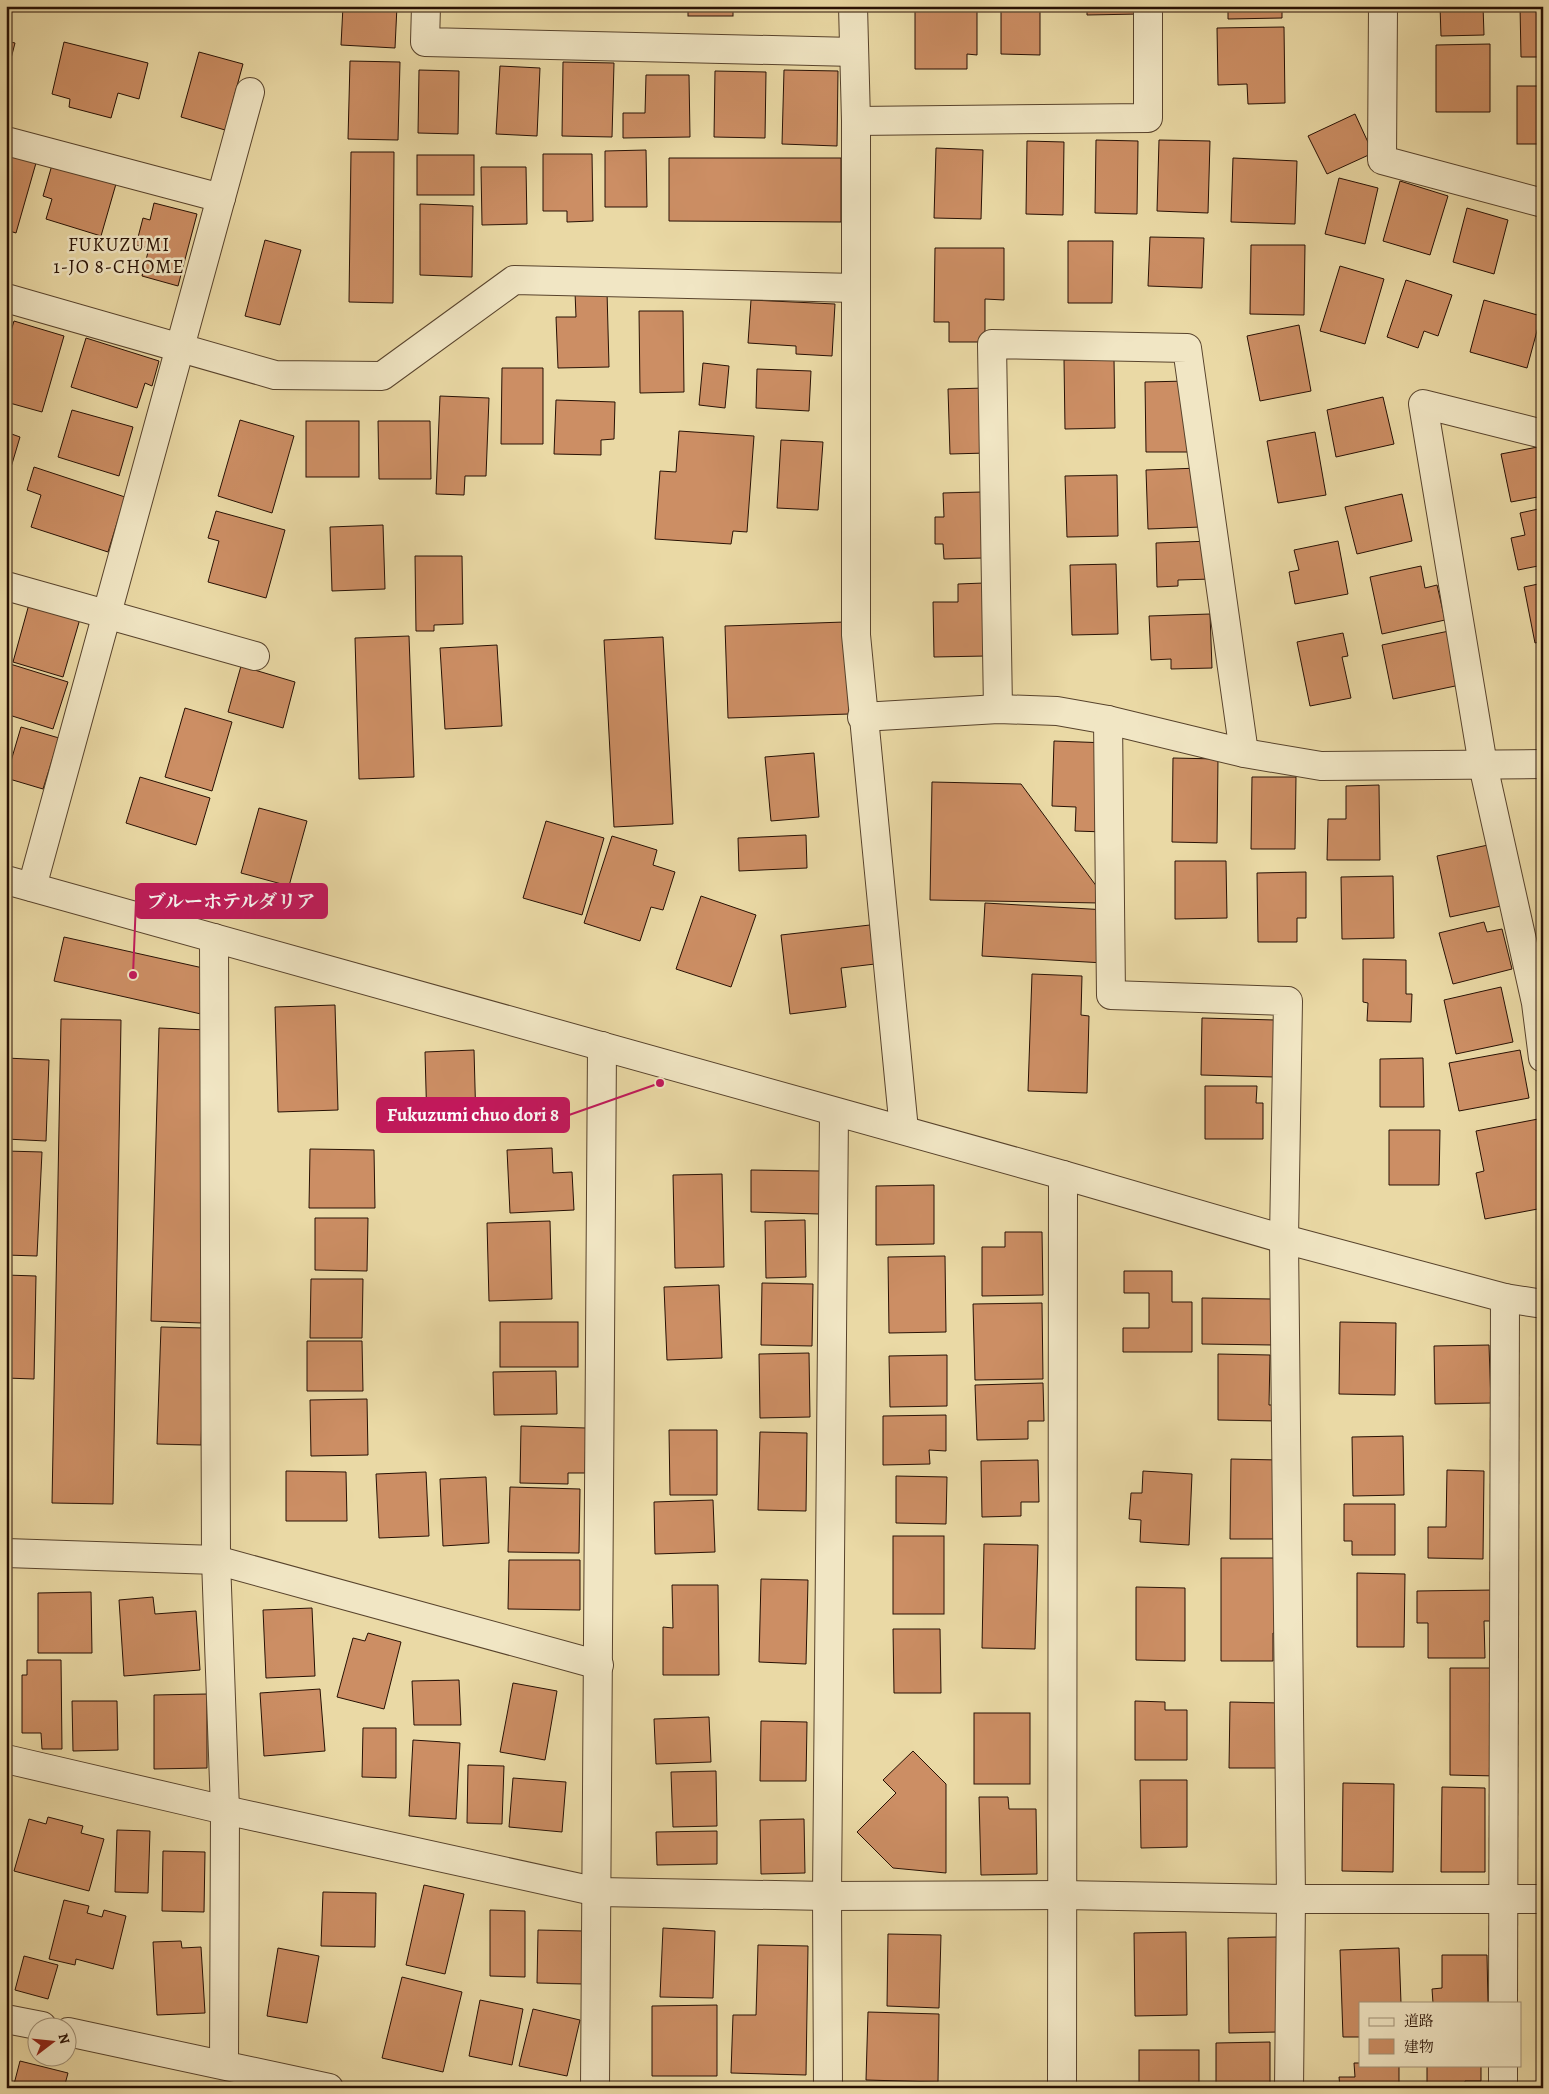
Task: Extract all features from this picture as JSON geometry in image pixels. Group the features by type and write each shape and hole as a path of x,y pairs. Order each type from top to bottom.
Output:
{"street":[{"path":"426,6 425,42 854,52"},
{"path":"853,6 856,121 856,635 862,717 904,1130"},
{"path":"856,121 1148,118 1148,6"},
{"path":"1383,6 1382,160 1543,203"},
{"path":"250,92 106,614 19,884 904,1130 1284,1239 1505,1298 1543,1304"},
{"path":"6,141 221,198"},
{"path":"6,298 275,375 382,376 514,280 855,288"},
{"path":"998,709 992,344 1187,348 1244,753"},
{"path":"1543,434 1423,404 1483,765 1539,1003 1543,1058"},
{"path":"6,586 255,656"},
{"path":"862,717 998,709 1057,711 1108,720 1244,753 1321,766 1543,764"},
{"path":"1108,720 1110,995 1288,1001 1284,1239 1290,1899 1289,2088"},
{"path":"214,938 216,1560 225,1810 224,2064"},
{"path":"595,2088 598,1892 602,1046"},
{"path":"828,2088 827,1896 834,1112"},
{"path":"1062,2088 1063,1175"},
{"path":"1502,2002 1505,1298"},
{"path":"6,1553 216,1560 599,1665"},
{"path":"6,1759 225,1810 598,1892 827,1896 1062,1895 1290,1899 1543,1899"},
{"path":"6,2019 28,2023"},
{"path":"78,2034 330,2088"},
{"path":"1502,2066 1502,2088"}],"building":[{"path":"343,6 397,6 395,48 341,45"},
{"path":"688,6 733,6 733,16 688,16"},
{"path":"770,6 832,6 832,10 770,8"},
{"path":"915,6 977,6 977,55 967,54 967,69 915,69"},
{"path":"1001,6 1040,6 1040,55 1001,54"},
{"path":"1087,6 1140,6 1140,14 1087,15"},
{"path":"1228,6 1282,6 1282,18 1228,19"},
{"path":"1368,6 1368,8 1324,7"},
{"path":"1440,6 1483,6 1484,35 1441,36"},
{"path":"1520,6 1543,6 1543,57 1521,57"},
{"path":"1284,27 1285,103 1248,104 1247,84 1218,85 1217,28"},
{"path":"6,41 15,43 6,78"},
{"path":"64,42 148,63 139,99 118,93 111,118 69,107 70,99 52,94"},
{"path":"1490,44 1490,112 1436,112 1436,45"},
{"path":"199,52 243,64 225,130 181,117"},
{"path":"350,61 400,62 398,140 348,139"},
{"path":"563,62 614,63 612,137 562,136"},
{"path":"500,66 540,68 537,136 496,134"},
{"path":"419,70 459,71 458,134 418,133"},
{"path":"784,70 838,71 837,146 782,144"},
{"path":"715,71 766,72 765,138 714,137"},
{"path":"646,75 689,75 690,137 623,138 623,113 645,113"},
{"path":"1517,86 1543,86 1543,144 1517,144"},
{"path":"1355,114 1373,153 1327,174 1308,136"},
{"path":"1096,140 1138,141 1137,214 1095,213"},
{"path":"1159,140 1210,141 1208,213 1157,211"},
{"path":"1027,141 1064,142 1063,215 1026,214"},
{"path":"936,148 983,150 981,219 934,218"},
{"path":"646,150 647,207 605,207 605,151"},
{"path":"351,152 394,152 393,303 349,302"},
{"path":"543,154 592,154 593,221 567,222 567,211 543,211"},
{"path":"6,155 36,163 16,233 6,230"},
{"path":"417,155 474,155 474,195 417,195"},
{"path":"54,158 118,177 101,236 46,219 52,199 43,196"},
{"path":"669,158 841,158 841,222 669,221"},
{"path":"1233,158 1297,161 1295,224 1231,222"},
{"path":"481,167 526,167 527,224 482,225"},
{"path":"1339,178 1378,188 1365,244 1325,234"},
{"path":"1400,181 1448,196 1430,255 1383,241"},
{"path":"154,203 197,214 178,286 142,276 149,248 136,245 143,218 150,220"},
{"path":"420,204 473,206 472,277 420,275"},
{"path":"1467,208 1508,220 1494,274 1453,262"},
{"path":"1150,237 1204,238 1202,288 1148,286"},
{"path":"265,240 301,250 280,325 245,316"},
{"path":"1068,241 1113,241 1112,303 1068,303"},
{"path":"1251,245 1305,245 1304,315 1250,314"},
{"path":"935,248 1004,248 1004,300 985,299 985,342 949,342 949,322 934,322"},
{"path":"1340,266 1384,279 1365,344 1320,331"},
{"path":"1406,280 1452,295 1438,336 1424,331 1418,348 1387,337"},
{"path":"607,291 609,367 558,368 556,317 576,317 575,292"},
{"path":"751,300 835,304 832,356 796,354 796,346 748,343"},
{"path":"1484,300 1541,316 1527,368 1470,352"},
{"path":"639,311 683,311 684,392 640,393"},
{"path":"14,321 64,336 42,412 6,402 6,347"},
{"path":"1299,325 1311,391 1260,401 1247,336"},
{"path":"86,338 159,361 152,386 145,383 137,408 71,387"},
{"path":"1114,359 1115,428 1065,429 1064,360"},
{"path":"703,363 729,366 725,408 699,405"},
{"path":"502,368 543,368 543,444 501,444"},
{"path":"757,369 811,371 809,411 756,408"},
{"path":"1187,381 1189,452 1146,452 1145,382"},
{"path":"985,388 987,453 950,454 948,389"},
{"path":"440,396 489,398 486,476 465,476 464,495 436,494"},
{"path":"1383,397 1394,444 1336,457 1327,410"},
{"path":"556,400 615,402 614,439 601,440 601,455 554,454"},
{"path":"72,410 133,427 119,476 58,457"},
{"path":"240,420 294,436 272,513 218,496"},
{"path":"306,421 359,421 359,477 306,477"},
{"path":"378,421 430,421 431,479 379,479"},
{"path":"679,431 754,436 747,532 733,531 731,544 655,539 660,471 676,472"},
{"path":"6,432 20,437 6,484"},
{"path":"1315,432 1326,495 1278,503 1267,441"},
{"path":"781,440 823,442 818,510 777,508"},
{"path":"1543,446 1543,496 1511,502 1501,454"},
{"path":"34,467 125,497 108,552 31,527 41,495 27,490"},
{"path":"1199,468 1201,527 1148,529 1146,470"},
{"path":"1117,475 1118,536 1067,537 1065,476"},
{"path":"982,492 983,558 944,559 943,544 935,544 935,517 944,517 943,493"},
{"path":"1402,494 1412,541 1357,554 1345,507"},
{"path":"1543,508 1543,565 1518,570 1511,538 1525,535 1520,513"},
{"path":"216,511 285,530 266,598 208,582 219,541 208,538"},
{"path":"383,525 385,589 332,591 330,527"},
{"path":"1211,541 1212,579 1178,580 1178,586 1157,587 1156,543"},
{"path":"1338,541 1348,594 1295,604 1289,572 1299,570 1294,550"},
{"path":"415,556 462,556 463,624 434,625 434,631 416,631"},
{"path":"1116,564 1118,634 1072,635 1070,565"},
{"path":"1421,566 1425,588 1437,585 1445,620 1382,634 1370,577"},
{"path":"984,583 986,656 934,657 933,602 958,602 958,584"},
{"path":"1543,583 1543,641 1535,643 1524,587"},
{"path":"31,597 82,612 63,677 13,662"},
{"path":"1210,614 1212,668 1171,669 1171,659 1151,660 1149,616"},
{"path":"845,622 849,714 728,718 725,626"},
{"path":"1449,631 1460,685 1393,699 1382,645"},
{"path":"1343,633 1348,656 1342,657 1351,698 1310,706 1297,642"},
{"path":"409,636 414,777 359,779 355,638"},
{"path":"663,637 673,824 614,827 604,640"},
{"path":"497,645 502,726 445,729 440,648"},
{"path":"7,663 68,682 53,729 6,714"},
{"path":"241,666 295,682 283,728 228,712"},
{"path":"185,708 232,722 212,791 165,777"},
{"path":"21,727 59,738 43,789 6,778"},
{"path":"1054,741 1108,743 1105,832 1075,831 1076,807 1052,806"},
{"path":"814,753 819,817 771,821 765,757"},
{"path":"1173,758 1218,759 1217,843 1172,842"},
{"path":"140,777 210,798 196,845 126,823"},
{"path":"1252,777 1296,777 1295,849 1251,849"},
{"path":"932,782 1021,784 1100,891 1100,903 930,900"},
{"path":"1379,785 1380,860 1327,860 1328,819 1346,819 1346,786"},
{"path":"259,808 307,821 289,886 241,873"},
{"path":"546,821 604,838 582,915 523,898"},
{"path":"806,835 807,868 739,871 738,838"},
{"path":"612,836 657,850 653,865 675,872 663,910 651,907 640,941 584,923"},
{"path":"1488,845 1501,906 1450,917 1437,856"},
{"path":"1175,861 1226,861 1227,918 1175,919"},
{"path":"1306,872 1306,918 1297,918 1297,942 1258,942 1257,873"},
{"path":"1393,876 1394,938 1342,939 1341,877"},
{"path":"701,896 756,915 731,987 676,969"},
{"path":"985,903 1107,910 1104,963 982,956"},
{"path":"1484,922 1487,932 1502,929 1512,969 1453,984 1439,933"},
{"path":"870,925 875,964 841,968 846,1007 790,1014 781,935"},
{"path":"64,937 212,970 201,1014 54,981"},
{"path":"1363,959 1406,960 1406,994 1412,994 1411,1022 1367,1021 1368,1003 1363,1002"},
{"path":"1032,974 1082,976 1081,1015 1089,1016 1087,1093 1028,1091"},
{"path":"1501,987 1513,1042 1456,1054 1444,1000"},
{"path":"335,1005 338,1110 278,1112 275,1007"},
{"path":"1202,1018 1275,1020 1274,1077 1201,1075"},
{"path":"61,1019 121,1020 113,1504 52,1503"},
{"path":"159,1028 208,1030 201,1323 151,1321"},
{"path":"474,1050 476,1124 427,1126 425,1052"},
{"path":"1520,1050 1529,1098 1459,1111 1449,1063"},
{"path":"6,1058 49,1060 46,1141 6,1139"},
{"path":"1423,1058 1424,1107 1380,1107 1380,1059"},
{"path":"1205,1086 1257,1086 1256,1103 1263,1103 1263,1139 1205,1139"},
{"path":"1538,1119 1543,1143 1543,1208 1485,1219 1476,1173 1484,1171 1476,1131"},
{"path":"1389,1130 1440,1130 1439,1185 1389,1185"},
{"path":"552,1148 553,1173 572,1172 574,1210 510,1213 507,1150"},
{"path":"310,1149 374,1150 375,1208 309,1208"},
{"path":"6,1151 42,1152 37,1256 6,1255"},
{"path":"751,1170 820,1171 819,1214 751,1212"},
{"path":"722,1174 724,1267 675,1268 673,1175"},
{"path":"934,1185 934,1244 876,1245 876,1186"},
{"path":"315,1218 368,1218 367,1271 315,1270"},
{"path":"805,1220 806,1277 766,1278 765,1221"},
{"path":"550,1221 552,1299 489,1301 487,1223"},
{"path":"1005,1232 1042,1232 1043,1295 982,1296 982,1247 1005,1247"},
{"path":"945,1256 946,1332 889,1333 888,1257"},
{"path":"1124,1271 1172,1271 1172,1302 1192,1302 1192,1352 1123,1352 1123,1328 1149,1328 1149,1293 1124,1293"},
{"path":"6,1275 36,1276 34,1379 6,1378"},
{"path":"311,1279 363,1279 362,1338 310,1338"},
{"path":"762,1283 813,1284 812,1346 761,1345"},
{"path":"719,1285 722,1358 667,1360 664,1287"},
{"path":"1202,1298 1272,1299 1272,1345 1202,1344"},
{"path":"1042,1303 1043,1379 975,1380 973,1304"},
{"path":"500,1322 578,1322 578,1367 500,1367"},
{"path":"1340,1322 1396,1323 1395,1395 1339,1394"},
{"path":"161,1327 205,1328 201,1445 157,1444"},
{"path":"307,1341 362,1341 363,1391 307,1391"},
{"path":"1489,1345 1491,1403 1435,1404 1434,1346"},
{"path":"809,1353 810,1417 760,1418 759,1354"},
{"path":"1218,1354 1270,1355 1269,1405 1278,1405 1277,1421 1218,1420"},
{"path":"947,1355 947,1406 890,1407 889,1356"},
{"path":"556,1371 557,1414 494,1415 493,1372"},
{"path":"1043,1383 1044,1421 1028,1421 1028,1439 977,1440 975,1385"},
{"path":"367,1399 368,1455 311,1456 310,1400"},
{"path":"946,1415 946,1451 929,1450 930,1464 883,1465 883,1416"},
{"path":"521,1426 586,1428 585,1473 568,1473 568,1484 520,1483"},
{"path":"669,1430 717,1430 717,1495 670,1495"},
{"path":"760,1432 807,1433 806,1511 758,1510"},
{"path":"1403,1436 1404,1495 1353,1496 1352,1437"},
{"path":"1231,1459 1279,1460 1279,1539 1230,1539"},
{"path":"1038,1460 1039,1502 1021,1502 1021,1516 982,1517 981,1461"},
{"path":"1447,1470 1484,1471 1483,1559 1428,1558 1428,1527 1446,1527"},
{"path":"286,1471 346,1472 347,1521 286,1521"},
{"path":"1143,1471 1192,1474 1189,1545 1140,1542 1141,1520 1129,1519 1131,1493 1142,1493"},
{"path":"426,1472 429,1536 379,1538 376,1474"},
{"path":"896,1476 947,1477 946,1524 896,1523"},
{"path":"486,1477 489,1543 443,1546 440,1479"},
{"path":"510,1487 580,1489 579,1553 508,1552"},
{"path":"713,1500 715,1552 655,1554 654,1502"},
{"path":"1344,1504 1395,1504 1395,1555 1352,1555 1352,1541 1344,1541"},
{"path":"893,1536 944,1536 944,1614 893,1614"},
{"path":"984,1544 1038,1545 1035,1649 982,1648"},
{"path":"1221,1558 1276,1558 1283,1632 1273,1633 1273,1661 1221,1661"},
{"path":"509,1560 580,1560 580,1610 508,1609"},
{"path":"1357,1573 1405,1574 1404,1647 1357,1647"},
{"path":"761,1579 808,1580 806,1664 759,1662"},
{"path":"672,1585 718,1585 719,1675 663,1675 663,1627 673,1628"},
{"path":"1136,1587 1185,1588 1185,1661 1136,1660"},
{"path":"1494,1590 1494,1621 1484,1621 1485,1658 1428,1658 1428,1623 1417,1623 1417,1591"},
{"path":"91,1592 92,1653 38,1653 38,1593"},
{"path":"153,1597 155,1614 196,1611 200,1670 124,1676 119,1600"},
{"path":"312,1608 315,1676 266,1678 263,1610"},
{"path":"893,1629 940,1629 941,1693 894,1693"},
{"path":"368,1633 401,1642 384,1709 337,1697 353,1638 365,1641"},
{"path":"27,1660 61,1660 62,1749 42,1749 41,1733 22,1733 22,1675 27,1675"},
{"path":"1450,1668 1497,1668 1497,1776 1450,1775"},
{"path":"459,1680 461,1725 414,1725 412,1681"},
{"path":"513,1683 557,1691 545,1760 500,1752"},
{"path":"320,1689 325,1751 264,1756 260,1693"},
{"path":"207,1694 207,1768 154,1769 154,1695"},
{"path":"72,1701 117,1701 118,1750 73,1751"},
{"path":"1135,1701 1165,1702 1165,1710 1187,1710 1187,1760 1135,1760"},
{"path":"1230,1702 1280,1703 1279,1768 1229,1768"},
{"path":"974,1713 1030,1713 1030,1784 974,1784"},
{"path":"709,1717 711,1762 656,1764 654,1719"},
{"path":"761,1721 807,1722 806,1781 760,1781"},
{"path":"363,1728 396,1728 396,1778 362,1777"},
{"path":"413,1740 460,1743 456,1819 409,1816"},
{"path":"913,1751 946,1784 946,1873 893,1868 857,1832 896,1793 883,1780"},
{"path":"468,1765 504,1766 502,1824 467,1823"},
{"path":"1538,1766 1543,1766 1543,1831 1538,1831"},
{"path":"716,1771 717,1826 673,1827 671,1772"},
{"path":"513,1778 566,1782 562,1832 509,1827"},
{"path":"1140,1780 1187,1780 1187,1847 1141,1848"},
{"path":"1343,1783 1394,1784 1393,1872 1342,1871"},
{"path":"1442,1787 1485,1788 1485,1872 1441,1872"},
{"path":"979,1797 1008,1797 1009,1809 1036,1809 1037,1874 981,1875"},
{"path":"48,1817 83,1826 81,1833 104,1839 89,1891 14,1871 29,1819 46,1824"},
{"path":"804,1819 805,1873 761,1874 760,1820"},
{"path":"117,1830 150,1831 148,1893 115,1892"},
{"path":"717,1831 717,1864 657,1865 656,1832"},
{"path":"163,1851 205,1852 204,1912 162,1911"},
{"path":"424,1885 464,1894 445,1974 406,1965"},
{"path":"323,1892 376,1893 375,1947 321,1946"},
{"path":"64,1900 89,1906 87,1913 102,1917 104,1910 126,1916 113,1969 76,1959 75,1965 49,1959"},
{"path":"490,1910 525,1911 525,1977 490,1976"},
{"path":"663,1928 715,1931 713,1998 660,1997"},
{"path":"538,1930 583,1931 582,1984 537,1983"},
{"path":"1186,1932 1187,2015 1135,2016 1134,1933"},
{"path":"888,1934 941,1935 939,2008 887,2006"},
{"path":"1277,1937 1278,2032 1229,2033 1228,1938"},
{"path":"181,1941 182,1948 201,1947 205,2013 157,2015 153,1942"},
{"path":"758,1945 808,1946 806,2075 731,2073 733,2015 756,2015"},
{"path":"278,1948 319,1956 307,2023 267,2016"},
{"path":"1399,1948 1401,2002 1359,2002 1359,2037 1343,2037 1340,1950"},
{"path":"1442,1955 1487,1955 1488,2002 1433,2002 1432,1989 1442,1988"},
{"path":"24,1956 58,1965 48,1999 15,1990"},
{"path":"402,1977 462,1992 443,2072 382,2058"},
{"path":"480,2000 523,2009 512,2065 469,2056"},
{"path":"717,2005 717,2076 652,2076 652,2006"},
{"path":"533,2009 580,2020 567,2076 519,2066"},
{"path":"868,2012 939,2014 938,2082 866,2080"},
{"path":"1270,2042 1270,2088 1216,2088 1216,2043"},
{"path":"1139,2050 1199,2050 1199,2088 1139,2088"},
{"path":"20,2061 28,2063 28,2066 40,2066 68,2073 64,2088 13,2088"},
{"path":"1354,2063 1359,2063 1359,2066 1399,2066 1399,2088 1340,2088 1339,2077 1355,2077"},
{"path":"1427,2066 1481,2066 1481,2081 1465,2081 1465,2088 1427,2088"}],"place":[{"name":"ブルーホテルダリア","path":"133,975"},
{"name":"Fukuzumi chuo dori 8","path":"660,1083"}],"district":[{"name":"FUKUZUMI 1-JO 8-CHOME","path":"119,255"}]}
